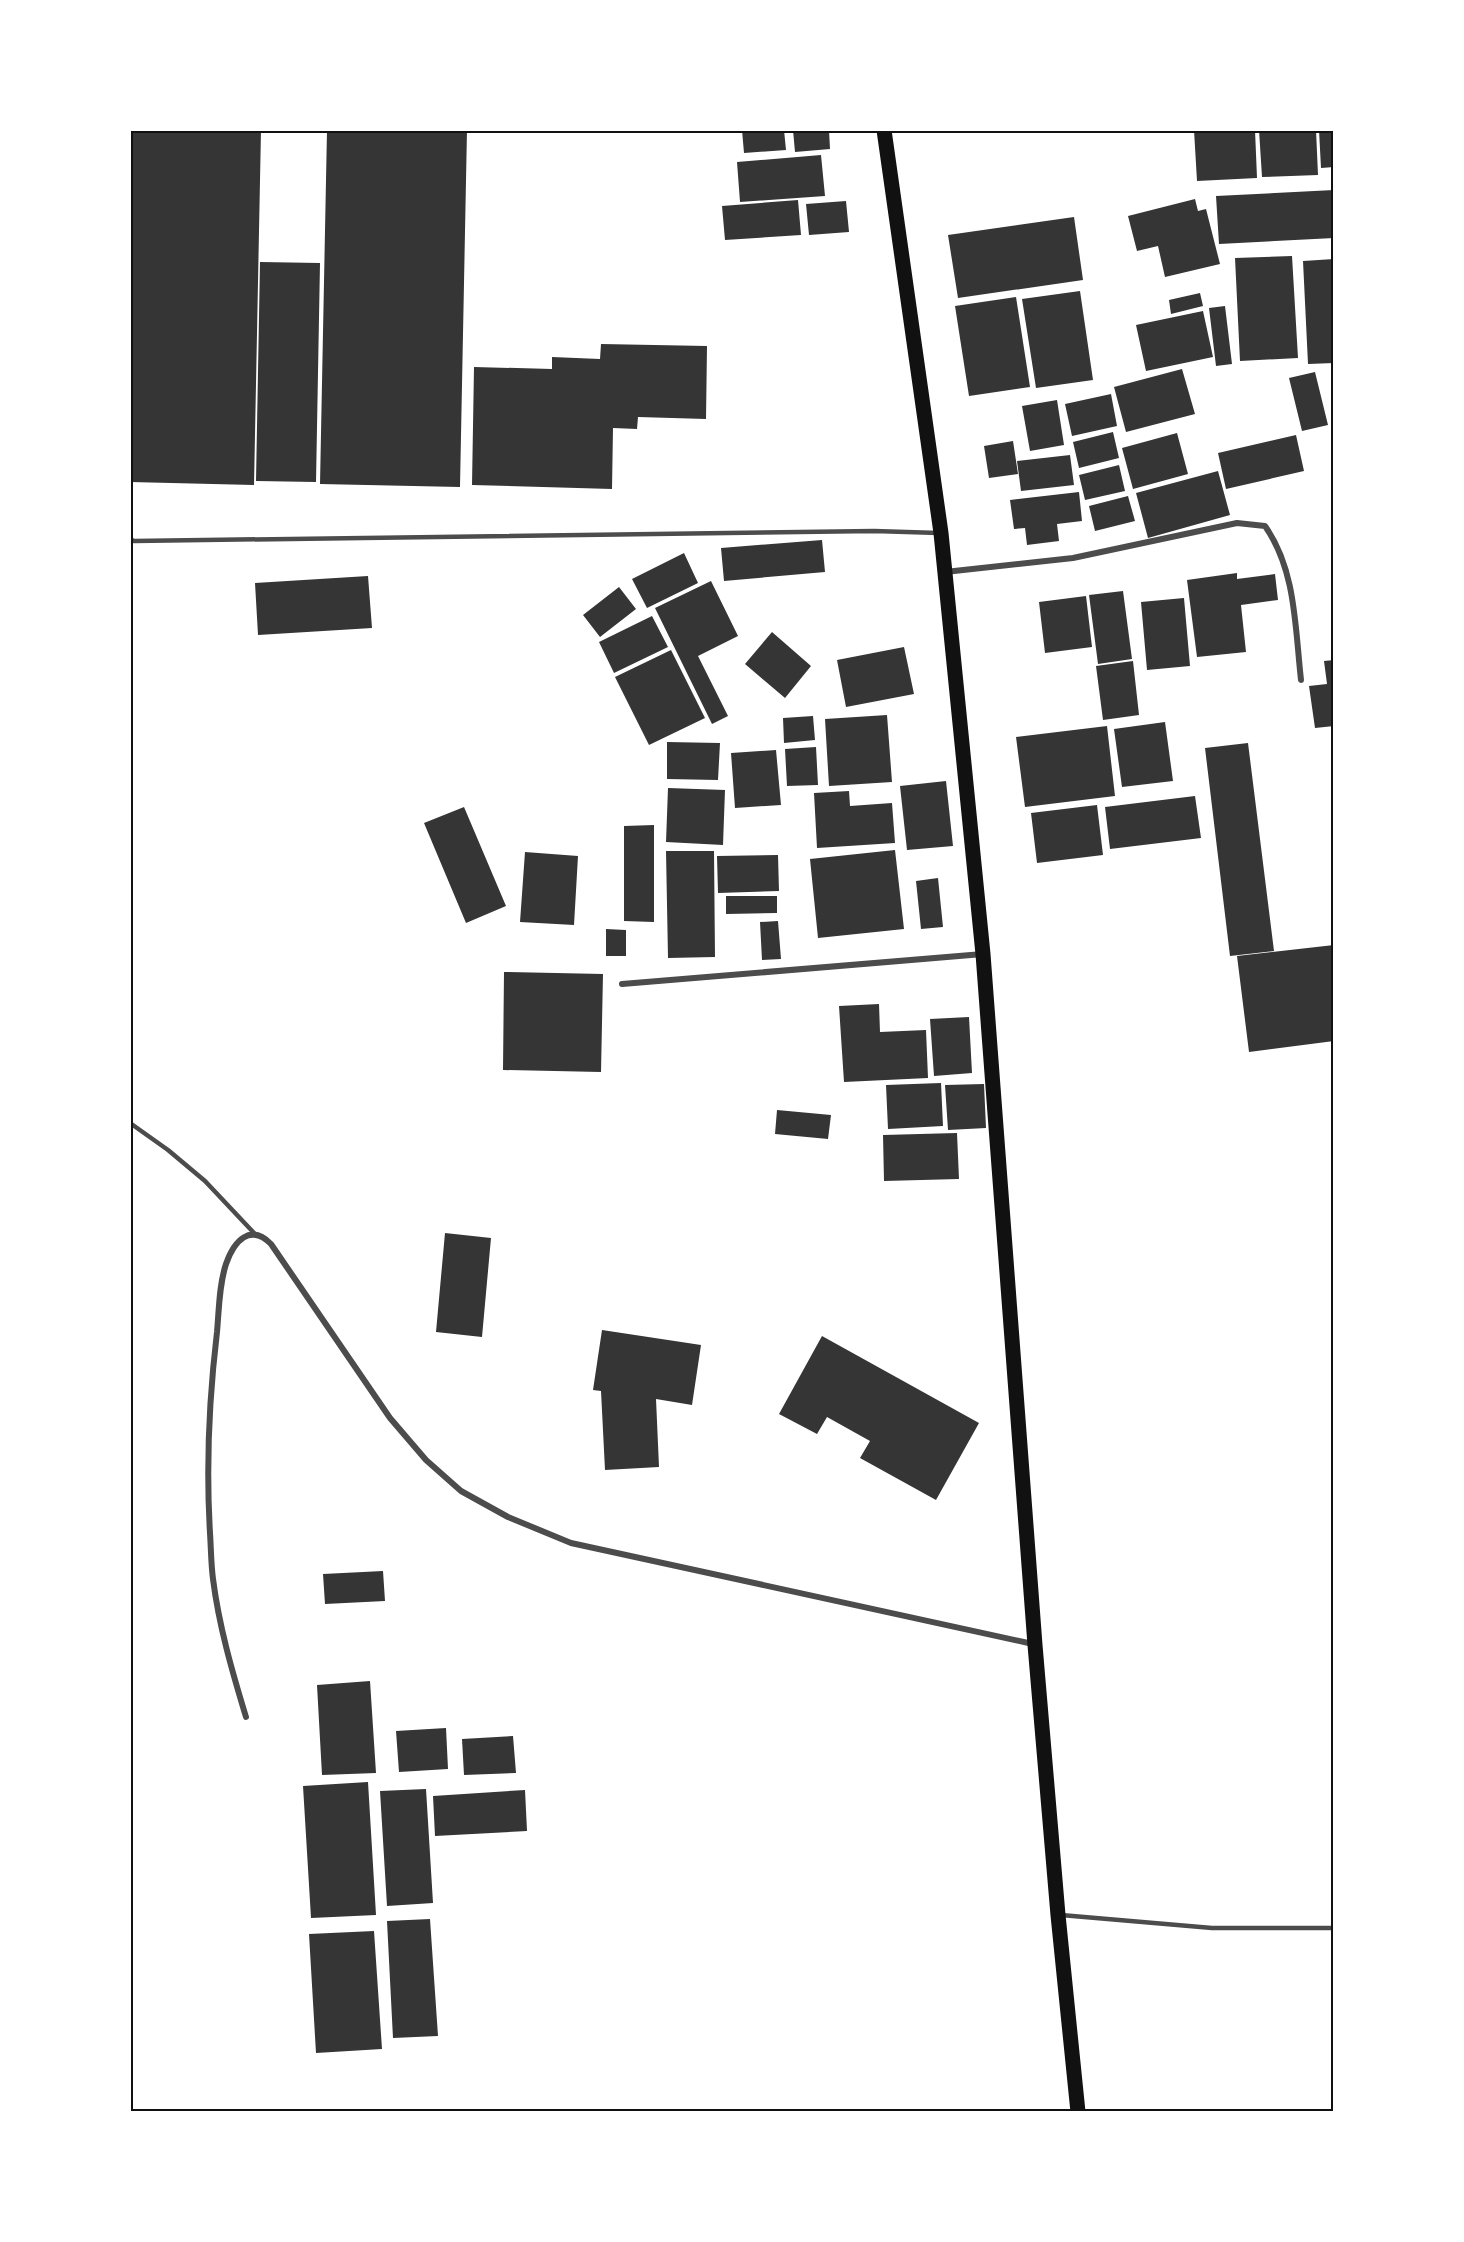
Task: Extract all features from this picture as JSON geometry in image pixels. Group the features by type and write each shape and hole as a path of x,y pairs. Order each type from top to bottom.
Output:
{"main road":[{"path":"884,130 941,533 983,954 1035,1645 1058,1915 1078,2112"}],"street":[{"path":"945,572 1073,558 1237,523 1265,526 1277,543 1291,586 1301,680"},
{"path":"622,984 983,954"},
{"path":"246,1716 225,1645 213,1577 208,1452 211,1386 222,1281 226,1263 239,1241 254,1233 260,1234 271,1244 390,1418 426,1460 461,1491 508,1518 571,1543 1035,1645"}],"lane":[{"path":"130,539 134,541 874,531 941,533"},
{"path":"130,1123 168,1150 205,1181 254,1233"},
{"path":"1058,1915 1212,1928 1334,1928"}],"building":[{"path":"130,130 261,130 254,485 130,482"},
{"path":"327,130 467,130 460,487 320,484"},
{"path":"742,130 784,130 786,150 744,153"},
{"path":"793,130 829,130 830,149 795,152"},
{"path":"1194,130 1255,130 1257,178 1197,181"},
{"path":"1259,130 1316,130 1318,175 1262,177"},
{"path":"1319,130 1334,130 1334,167 1321,168"},
{"path":"821,155 825,196 740,202 737,162"},
{"path":"1334,190 1334,238 1219,244 1216,196"},
{"path":"1195,199 1198,211 1206,209 1220,264 1165,277 1158,246 1137,251 1128,216"},
{"path":"798,200 801,235 725,240 722,206"},
{"path":"846,201 849,232 809,235 806,204"},
{"path":"1074,217 1083,280 958,298 948,235"},
{"path":"1292,256 1298,358 1240,361 1235,258"},
{"path":"1334,259 1334,363 1308,364 1303,261"},
{"path":"260,262 320,263 316,482 256,481"},
{"path":"1080,291 1093,380 1036,388 1022,299"},
{"path":"1200,293 1203,306 1171,314 1169,300"},
{"path":"1016,297 1030,387 969,396 955,306"},
{"path":"1225,306 1232,364 1216,366 1209,308"},
{"path":"1203,311 1213,357 1146,371 1136,325"},
{"path":"601,344 707,346 706,419 638,417 637,429 613,428 612,489 472,485 474,367 552,369 552,357 600,359"},
{"path":"1182,369 1195,414 1126,432 1114,387"},
{"path":"1315,372 1328,425 1302,431 1289,378"},
{"path":"1111,394 1117,426 1072,436 1065,404"},
{"path":"1057,400 1064,445 1030,451 1022,406"},
{"path":"1113,432 1119,458 1079,468 1073,442"},
{"path":"1177,433 1188,474 1133,489 1122,448"},
{"path":"1296,435 1304,471 1226,489 1218,453"},
{"path":"1013,441 1018,474 989,478 984,446"},
{"path":"1070,455 1074,485 1021,491 1017,461"},
{"path":"1119,465 1125,491 1085,500 1079,475"},
{"path":"1218,471 1230,515 1148,538 1136,493"},
{"path":"1079,492 1082,521 1057,524 1059,541 1027,545 1025,528 1014,529 1010,500"},
{"path":"1128,496 1135,521 1095,531 1089,506"},
{"path":"822,540 825,572 724,581 721,548"},
{"path":"684,553 698,583 647,608 632,579"},
{"path":"1237,573 1237,579 1275,574 1278,600 1241,605 1246,652 1197,657 1187,580"},
{"path":"368,576 372,628 258,635 255,583"},
{"path":"711,581 738,636 698,656 728,716 712,724 655,608"},
{"path":"619,587 636,609 600,637 583,615"},
{"path":"1123,591 1132,659 1098,664 1089,595"},
{"path":"1086,596 1092,647 1045,653 1039,602"},
{"path":"1184,598 1190,666 1147,670 1141,602"},
{"path":"652,616 668,647 614,673 599,642"},
{"path":"772,632 811,666 785,698 745,664"},
{"path":"904,647 914,694 846,707 837,660"},
{"path":"671,650 705,718 649,745 615,677"},
{"path":"1334,660 1334,726 1315,728 1309,686 1327,684 1324,661"},
{"path":"1133,661 1139,715 1103,720 1096,666"},
{"path":"887,715 892,782 829,786 825,719"},
{"path":"813,716 815,740 784,743 783,718"},
{"path":"1165,722 1173,781 1122,787 1114,729"},
{"path":"1107,726 1115,796 1025,807 1016,737"},
{"path":"667,742 720,743 718,780 667,779"},
{"path":"1248,743 1274,951 1230,956 1205,748"},
{"path":"816,747 818,785 787,786 785,749"},
{"path":"776,750 781,805 735,808 731,753"},
{"path":"946,781 953,846 907,850 900,786"},
{"path":"668,788 725,790 723,845 666,842"},
{"path":"849,791 850,806 892,803 895,843 817,848 814,793"},
{"path":"1195,796 1201,838 1110,849 1105,807"},
{"path":"1097,805 1103,855 1037,863 1031,813"},
{"path":"464,807 506,906 466,923 424,823"},
{"path":"654,825 654,922 624,921 624,826"},
{"path":"895,850 904,929 818,938 810,859"},
{"path":"666,851 714,851 715,957 668,958"},
{"path":"525,852 578,856 574,925 520,922"},
{"path":"778,855 779,891 718,893 717,856"},
{"path":"938,878 943,927 921,929 916,881"},
{"path":"726,896 777,896 777,913 726,914"},
{"path":"778,921 781,959 762,960 760,922"},
{"path":"606,929 626,930 626,956 606,956"},
{"path":"1334,945 1334,1041 1249,1052 1237,956"},
{"path":"504,972 603,974 601,1072 503,1070"},
{"path":"879,1004 880,1032 926,1030 928,1078 844,1082 839,1006"},
{"path":"969,1017 972,1073 934,1076 930,1019"},
{"path":"941,1083 943,1126 888,1129 886,1085"},
{"path":"984,1084 986,1128 948,1130 945,1085"},
{"path":"777,1110 831,1115 828,1139 775,1134"},
{"path":"957,1133 959,1179 884,1181 883,1135"},
{"path":"445,1233 491,1238 482,1337 436,1332"},
{"path":"602,1330 701,1345 692,1405 656,1399 659,1467 605,1470 601,1391 593,1390"},
{"path":"822,1336 979,1423 936,1500 860,1458 870,1441 827,1417 817,1434 779,1414"},
{"path":"383,1571 385,1601 325,1604 323,1574"},
{"path":"370,1681 376,1773 322,1775 317,1685"},
{"path":"446,1728 448,1769 399,1772 396,1731"},
{"path":"513,1736 516,1773 464,1775 462,1739"},
{"path":"368,1782 376,1915 311,1918 303,1786"},
{"path":"426,1789 433,1903 387,1906 380,1791"},
{"path":"525,1790 527,1831 435,1836 433,1796"},
{"path":"430,1919 438,2036 393,2038 387,1921"},
{"path":"374,1931 382,2049 316,2053 309,1934"}]}
